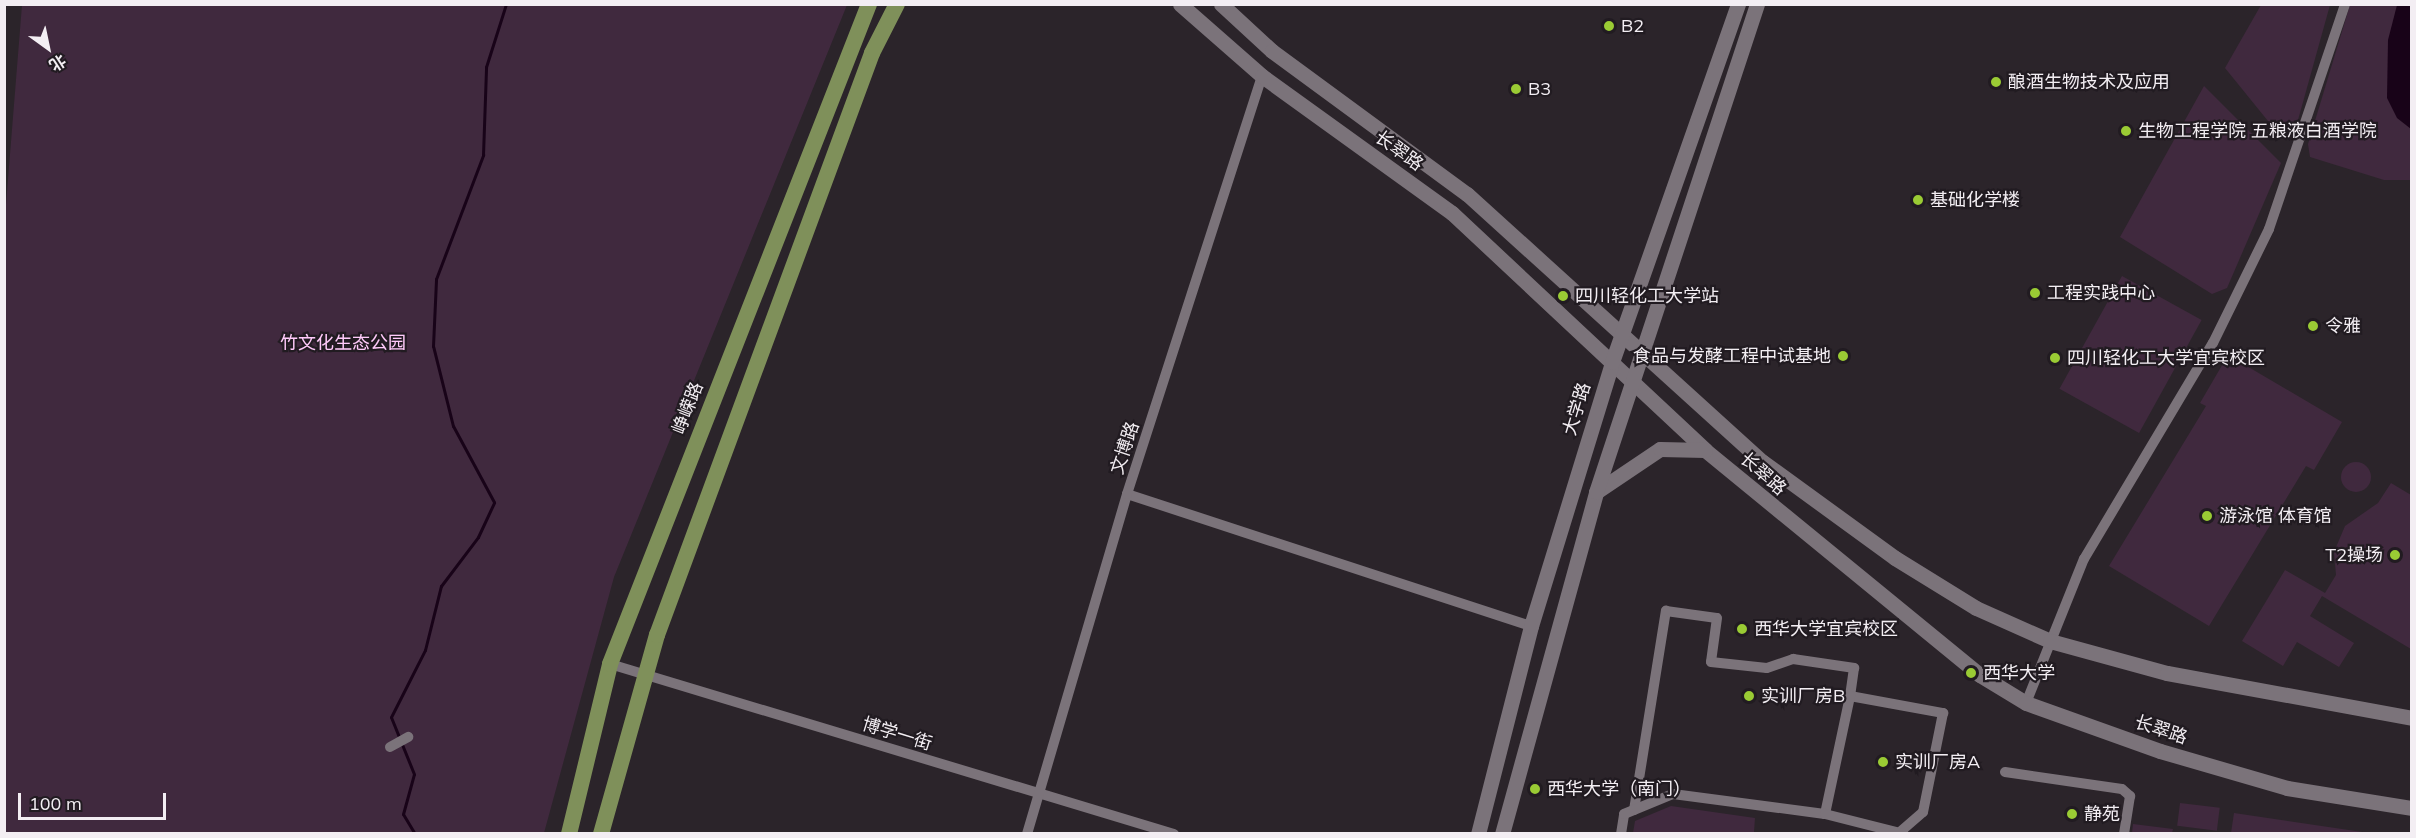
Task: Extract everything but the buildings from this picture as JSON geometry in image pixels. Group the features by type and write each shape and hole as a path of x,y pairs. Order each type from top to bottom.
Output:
{"main road":[{"name":"峥嵘路","path":"569,834 610,664 869,4"},
{"path":"600,834 645,676 872,53 897,4"},
{"name":"长翠路","path":"1180,4 1262,76 1452,213 1705,450 1880,596 2026,703 2160,751 2287,788 2412,808"},
{"name":"长翠路","path":"1221,4 1272,51 1467,194 1763,462 1895,558 1976,608 2050,641 2221,685 2412,718"},
{"name":"大学路","path":"1478,834 1531,626 1612,362 1738,4"},
{"path":"1502,834 1596,492 1757,4"},
{"path":"1596,492 1660,449 1705,450"}],"street":[{"path":"2026,703 2084,559 2213,342 2269,229 2345,4"},
{"name":"文博路","path":"1027,834 1036,793 1127,494 1262,76"},
{"path":"1127,494 1531,626"},
{"path":"1635,810 1666,611 1717,618 1711,662 1767,668 1793,659 1854,668 1825,814"},
{"name":"博学一街","path":"610,664 1174,834"},
{"path":"1621,834 1624,814 1673,794 1825,814 1903,832 1923,812 1943,713 1850,696"},
{"path":"390,747 408,737"},
{"path":"2005,772 2122,789 2130,796 2124,834"}],"green space":[{"name":"竹文化生态公园","path":"22,5 847,5 614,577 544,833 5,834 4,229"},
{"path":"2261,5 2330,5 2298,120 2285,132 2268,121 2225,68"},
{"path":"2350,5 2411,5 2411,180 2384,180 2310,157 2308,144"},
{"path":"2204,86 2281,163 2227,288 2212,294 2120,237"},
{"path":"2122,276 2202,320 2139,433 2059,389"},
{"name":"游泳馆 体育馆","path":"2228,355 2342,422 2314,470 2306,466 2209,626 2109,566 2206,406 2200,403"},
{"path":"2356,462 2367,466 2371,477 2367,488 2356,492 2345,488 2341,477 2345,466"},
{"path":"2391,483 2411,495 2411,649 2322,596 2310,616 2354,643 2339,667 2297,642 2283,666 2242,641 2285,570 2325,593 2336,575 2334,552 2345,526 2378,503"},
{"path":"2180,803 2220,808 2217,831 2177,826"},
{"path":"1671,806 1755,818 1754,832 1763,833 1633,833 1635,821"},
{"path":"2234,813 2369,833 2231,833"},
{"path":"2133,824 2173,829 2172,833 2132,833"}],"shaded area":[{"path":"2397,5 2411,5 2411,129 2397,118 2387,98 2388,40"}],"waterway":[{"path":"415,834 403,814 414,774 391,717 425,650 441,586 478,537 494,502 453,426 433,346 436,279 483,155 486,67 506,4"}],"place":[{"name":"B2","path":"1609,26"},
{"name":"酿酒生物技术及应用","path":"1996,82"},
{"name":"B3","path":"1516,89"},
{"name":"生物工程学院 五粮液白酒学院","path":"2126,131"},
{"name":"基础化学楼","path":"1918,200"},
{"name":"工程实践中心","path":"2035,293"},
{"name":"四川轻化工大学站","path":"1563,296"},
{"name":"令雅","path":"2313,326"},
{"name":"食品与发酵工程中试基地","path":"1843,356"},
{"name":"四川轻化工大学宜宾校区","path":"2055,358"},
{"name":"游泳馆 体育馆","path":"2207,516"},
{"name":"T2操场","path":"2395,555"},
{"name":"西华大学宜宾校区","path":"1742,629"},
{"name":"西华大学","path":"1971,673"},
{"name":"实训厂房B","path":"1749,696"},
{"name":"实训厂房A","path":"1883,762"},
{"name":"西华大学（南门）","path":"1535,789"},
{"name":"静苑","path":"2072,814"}]}
